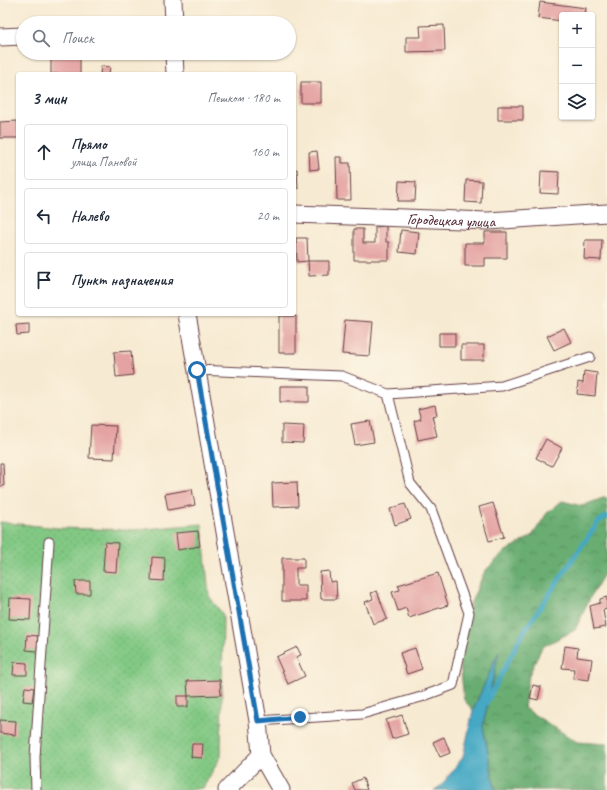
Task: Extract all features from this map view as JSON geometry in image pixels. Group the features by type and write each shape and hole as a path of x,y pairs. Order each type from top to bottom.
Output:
{"street":[{"path":"173,0 174,16"},
{"path":"0,37 16,36"},
{"path":"174,60 175,72"},
{"name":"Городецкая улица","path":"296,214 488,221 607,213"},
{"path":"187,316 258,721 261,755 281,790"},
{"path":"227,790 261,755"}],"lane":[{"path":"197,370 342,376 388,394 502,386 590,357"},
{"path":"258,721 362,714 421,697 453,685 469,613 431,509 410,483 388,394"},
{"path":"36,790 35,757 48,542"}],"green space":[{"path":"603,498 607,498 607,569 591,596 575,630 542,647 529,675 524,708 577,742 607,744 607,790 495,790 483,726 498,654 473,710 464,700 459,653 470,604 485,571 506,551 532,536 547,513 562,501 582,506"},
{"path":"0,522 58,528 134,530 202,524 209,596 223,615 221,756 203,788 187,790 0,790"}],"water":[{"path":"499,651 483,726 495,790 434,790 441,786 463,757 473,710"}],"building":[{"path":"540,2 586,8 585,12 559,12 559,21 538,18"},
{"path":"444,25 445,51 406,52 406,37 421,37 420,26"},
{"path":"51,60 80,60 80,72 51,72"},
{"path":"101,66 110,67 109,72 100,72"},
{"path":"301,82 321,82 321,103 301,103"},
{"path":"498,106 523,106 523,120 498,120"},
{"path":"16,121 16,138 0,138 0,122"},
{"path":"317,151 319,169 310,170 309,152"},
{"path":"336,157 342,157 342,163 350,163 351,200 337,200"},
{"path":"297,169 298,189 296,189"},
{"path":"541,171 559,172 558,194 540,193"},
{"path":"466,180 482,181 481,203 465,202"},
{"path":"399,181 416,182 415,201 398,201"},
{"path":"386,226 386,242 389,242 389,260 354,260 354,229 363,229 363,243 375,243 375,227"},
{"path":"401,230 419,232 417,254 399,252"},
{"path":"485,232 507,232 507,258 485,258 485,266 465,266 465,243 485,243"},
{"path":"296,238 307,238 308,261 297,262"},
{"path":"585,240 602,240 601,260 584,259"},
{"path":"308,261 329,261 329,275 309,276"},
{"path":"279,316 296,316 296,353 279,353"},
{"path":"345,320 373,322 370,356 342,354"},
{"path":"29,324 29,334 17,335 16,325"},
{"path":"564,328 571,342 554,350 547,336"},
{"path":"439,333 455,333 455,346 439,346"},
{"path":"461,345 484,345 484,360 461,360"},
{"path":"131,351 133,375 116,377 114,352"},
{"path":"584,371 597,373 595,396 577,394 578,382 583,383"},
{"path":"280,386 309,386 309,402 280,402"},
{"path":"435,405 437,415 432,416 437,436 418,440 414,421 421,419 418,409"},
{"path":"370,421 374,442 355,445 351,424"},
{"path":"91,425 116,426 114,459 89,458"},
{"path":"282,425 304,426 303,443 282,442"},
{"path":"546,439 562,448 552,466 536,458"},
{"path":"0,463 3,463 4,486 0,486"},
{"path":"297,482 298,506 273,507 272,483"},
{"path":"192,489 195,505 168,510 165,494"},
{"path":"493,503 504,537 489,541 479,507"},
{"path":"405,504 411,519 395,525 390,509"},
{"path":"198,531 200,546 178,550 176,533"},
{"path":"105,542 118,543 116,572 103,571"},
{"path":"152,557 165,558 164,581 151,580"},
{"path":"282,558 304,558 304,568 296,568 296,585 306,585 306,601 282,601"},
{"path":"329,571 330,582 336,581 337,599 321,599 320,572"},
{"path":"438,573 448,605 409,618 406,608 398,611 392,592 400,590 398,585"},
{"path":"75,581 90,581 90,594 76,594"},
{"path":"377,591 387,619 373,624 365,602 373,599 371,593"},
{"path":"607,597 607,609 603,610 606,627 594,629 590,606 600,603 600,599"},
{"path":"10,598 31,599 30,620 9,619"},
{"path":"27,635 38,636 37,651 26,650"},
{"path":"565,646 578,648 577,657 592,659 589,680 573,678 574,669 562,668"},
{"path":"297,647 301,655 296,657 305,676 288,684 276,657"},
{"path":"415,648 422,669 407,674 400,653"},
{"path":"14,662 27,663 27,675 13,675"},
{"path":"220,680 221,695 188,696 187,681"},
{"path":"533,685 541,687 538,700 530,698"},
{"path":"25,687 34,688 32,702 23,701"},
{"path":"177,696 188,696 188,707 177,707"},
{"path":"402,715 408,734 392,739 386,720"},
{"path":"0,720 16,721 15,735 0,733"},
{"path":"444,737 450,753 440,757 433,742"},
{"path":"192,744 203,744 202,758 191,757"},
{"path":"363,778 367,790 355,790 352,783"}],"waterway":[{"path":"486,704 521,636 598,522 607,516"}],"route":[{"path":"197,370 258,721 300,717"}]}
